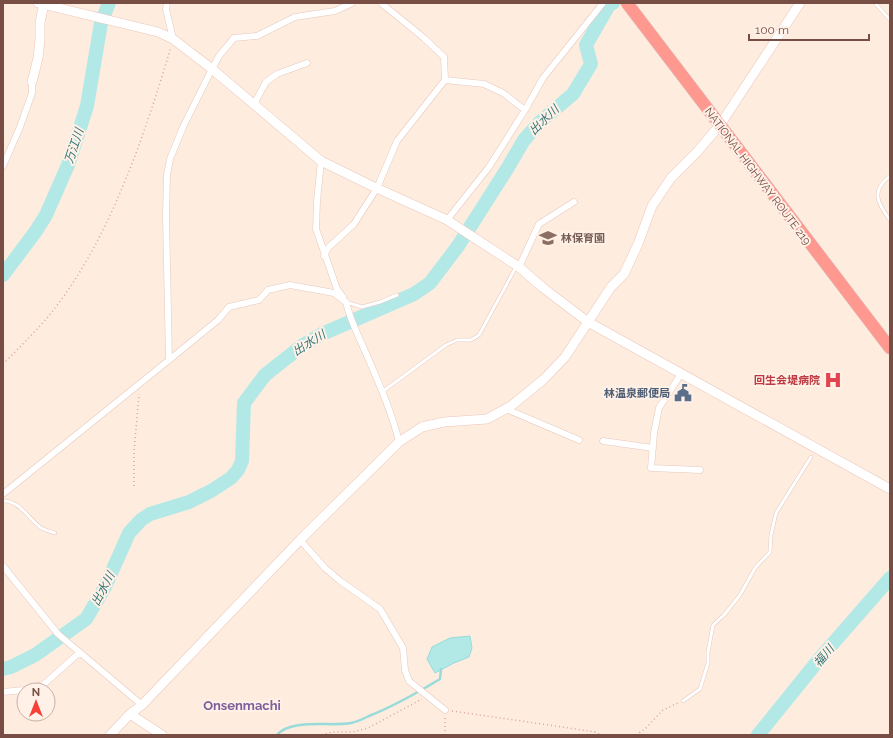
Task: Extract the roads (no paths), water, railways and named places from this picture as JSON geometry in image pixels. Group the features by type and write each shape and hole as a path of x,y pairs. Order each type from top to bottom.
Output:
{"highway":[{"name":"NATIONAL HIGHWAY ROUTE 219","path":"627,3 890,348"}],"street":[{"path":"167,3 166,9 173,39"},
{"path":"169,360 166,216 167,175 170,159 183,127 212,69 219,56 234,38 257,36 295,17 335,11 352,3"},
{"path":"324,256 328,248 354,224 377,188 397,141 445,80 444,57 424,38 380,3"},
{"path":"447,220 489,167 525,110 542,78 603,3"},
{"path":"110,735 130,714 142,705 300,540 399,442 422,427 444,422 487,419 511,406 544,379 565,357 611,287 624,274 638,244 652,206 671,178 697,152 720,125 800,3"},
{"path":"3,166 20,127 32,93 32,82 38,58 40,23 44,4 158,32 173,39 212,69 321,161 447,220 518,266 542,287 588,322 890,489"},
{"path":"254,104 266,82 277,74 307,63"},
{"path":"445,80 484,84 503,93 525,110"},
{"path":"321,161 316,229 336,289 346,302 349,316 382,392 399,442"},
{"path":"518,266 539,224 574,202"},
{"path":"3,494 218,320 229,307 259,300 268,290 290,285 334,293 346,302"},
{"path":"681,374 659,408 654,433 651,468 700,470"},
{"path":"506,409 579,440"},
{"path":"603,441 653,448"},
{"path":"300,540 325,568 339,580 380,609 403,648 405,670 409,681 445,710"},
{"path":"3,566 58,634 142,705"},
{"path":"46,682 79,653"},
{"path":"3,692 16,691"},
{"path":"130,714 162,735"}],"lane":[{"path":"874,3 890,20"},
{"path":"890,176 879,188 878,197 880,206 890,220"},
{"path":"382,392 446,345 457,340 471,340 479,335 518,266"},
{"path":"346,302 362,307 397,295"},
{"path":"683,701 700,689 708,663 708,652 714,625 740,595 755,568 770,552 771,535 776,513 811,457"},
{"path":"3,501 15,504 41,528 55,533"}],"water":[{"path":"470,636 472,648 469,657 435,673 427,659 432,647 450,638"}],"waterway":[{"name":"万江川","path":"3,275 46,215 68,165 87,106 101,23 109,3"},
{"name":"出水川","path":"3,669 11,667 35,655 86,619 105,587 129,533 141,520 150,514 189,502 211,491 231,478 238,470 242,461 244,403 265,375 303,345 322,334 414,294 430,283 458,246 524,140 540,122 573,94 591,64 586,45 609,5 613,3"},
{"name":"福川","path":"758,735 821,657 890,578"},
{"path":"277,735 283,730 301,725 353,723 396,704 440,679 441,669"}],"place":[{"name":"林保育園","path":"548,238"},
{"name":"回生会堤病院","path":"833,380"},
{"name":"林温泉郵便局","path":"683,393"}],"district":[{"name":"Onsenmachi","path":"242,705"}]}
